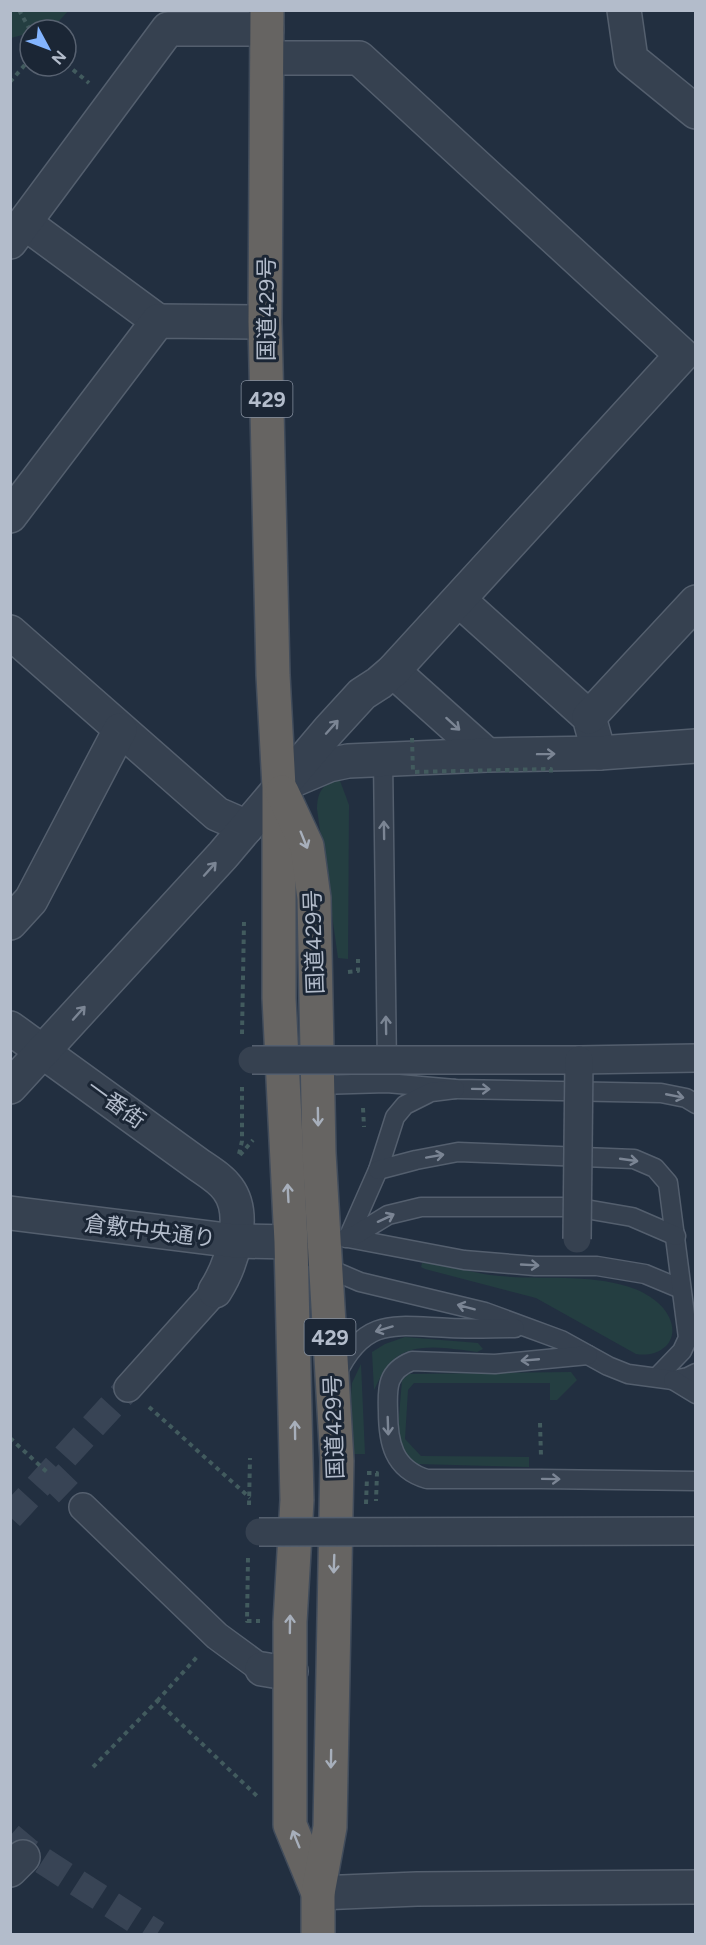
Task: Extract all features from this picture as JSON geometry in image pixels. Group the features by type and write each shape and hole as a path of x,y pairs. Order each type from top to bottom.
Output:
{"highway":[{"name":"国道429号","path":"267,32 265,321 273,675 279,787 279,998 291,1242 297,1500 290,1622 276,1670 290,1826 318,1893"},
{"name":"国道429号","path":"279,787 307,846 314,898 318,1085 332,1249 332,1383 337,1461 330,1827 318,1893 318,1935"}],"street":[{"path":"624,10 631,59 696,112"},
{"path":"10,1087 247,827 279,787 362,694 386,677 689,353 359,58 267,32 168,29 18,233 158,321 265,321"},
{"path":"10,516 158,321"},
{"path":"459,600 590,717 599,753"},
{"path":"590,717 696,602"},
{"path":"10,632 217,814 247,827"},
{"path":"386,677 487,755"},
{"path":"386,677 429,732 444,757"},
{"path":"10,923 31,900 120,730"},
{"path":"279,787 329,765 348,761 599,753 696,746"},
{"name":"一番街","path":"10,1028 221,1181 228,1189 235,1204 235,1241"},
{"path":"245,1059 696,1058"},
{"path":"578,1239 579,1060"},
{"name":"倉敷中央通り","path":"10,1213 235,1241 291,1242"},
{"path":"128,1388 215,1291 228,1268 235,1241"},
{"path":"83,1507 217,1636 276,1670"},
{"path":"259,1532 696,1531"},
{"path":"318,1893 417,1889 696,1887"}],"lane":[{"path":"383,759 387,1083"},
{"path":"318,1085 387,1083 455,1089 661,1093 686,1098 696,1104"},
{"path":"332,1249 378,1170 395,1117 405,1105 430,1092 455,1089"},
{"path":"378,1170 458,1152 634,1159 655,1168 668,1183 688,1338 665,1378"},
{"path":"332,1249 388,1215 421,1207 574,1207 632,1217 675,1236"},
{"path":"291,1242 332,1249 535,1266 597,1266 645,1274 681,1289"},
{"path":"332,1249 360,1282 485,1312 561,1340 608,1366 628,1374 665,1378 688,1377 696,1373"},
{"path":"332,1383 346,1355 357,1342 391,1325 454,1329 526,1328"},
{"path":"588,1355 495,1364 412,1360 394,1372 388,1384 388,1436 391,1446 407,1469 427,1479 696,1481"},
{"path":"665,1378 696,1394"}],"path":[{"path":"412,738 413,772 551,769 551,775"},
{"path":"244,921 245,1059 242,1141 238,1158 257,1136"},
{"path":"348,982 348,971 358,970 358,947"},
{"path":"363,1106 365,1138"},
{"path":"128,1388 249,1498"},
{"path":"540,1423 541,1457"},
{"path":"10,1438 49,1474"},
{"path":"366,1509 366,1473 377,1473 376,1501"},
{"path":"93,1767 217,1636"},
{"path":"156,1701 261,1799"}],"green space":[{"path":"11,10 68,10 62,18 18,18 18,36 11,38"},
{"path":"339,778 349,805 348,959 338,958 317,809 318,798 322,790 328,783"},
{"path":"422,1263 507,1277 601,1280 618,1284 640,1291 659,1304 669,1317 672,1326 670,1341 660,1351 645,1355 636,1354 536,1298 425,1269 421,1267"},
{"path":"405,1337 478,1343 483,1349 477,1352 443,1348 420,1348 410,1351 400,1355 388,1365 374,1390 372,1352 385,1344"},
{"path":"361,1364 365,1454 353,1454 352,1383"},
{"path":"571,1372 577,1380 557,1400 550,1400 550,1383 414,1383 408,1390 405,1439 421,1456 529,1457 529,1467 417,1464 409,1458 397,1440 402,1380 409,1374"}],"tunnel":[{"path":"10,1517 128,1388"},
{"path":"49,1474 83,1507"},
{"path":"10,1836 29,1852 157,1934"}]}
